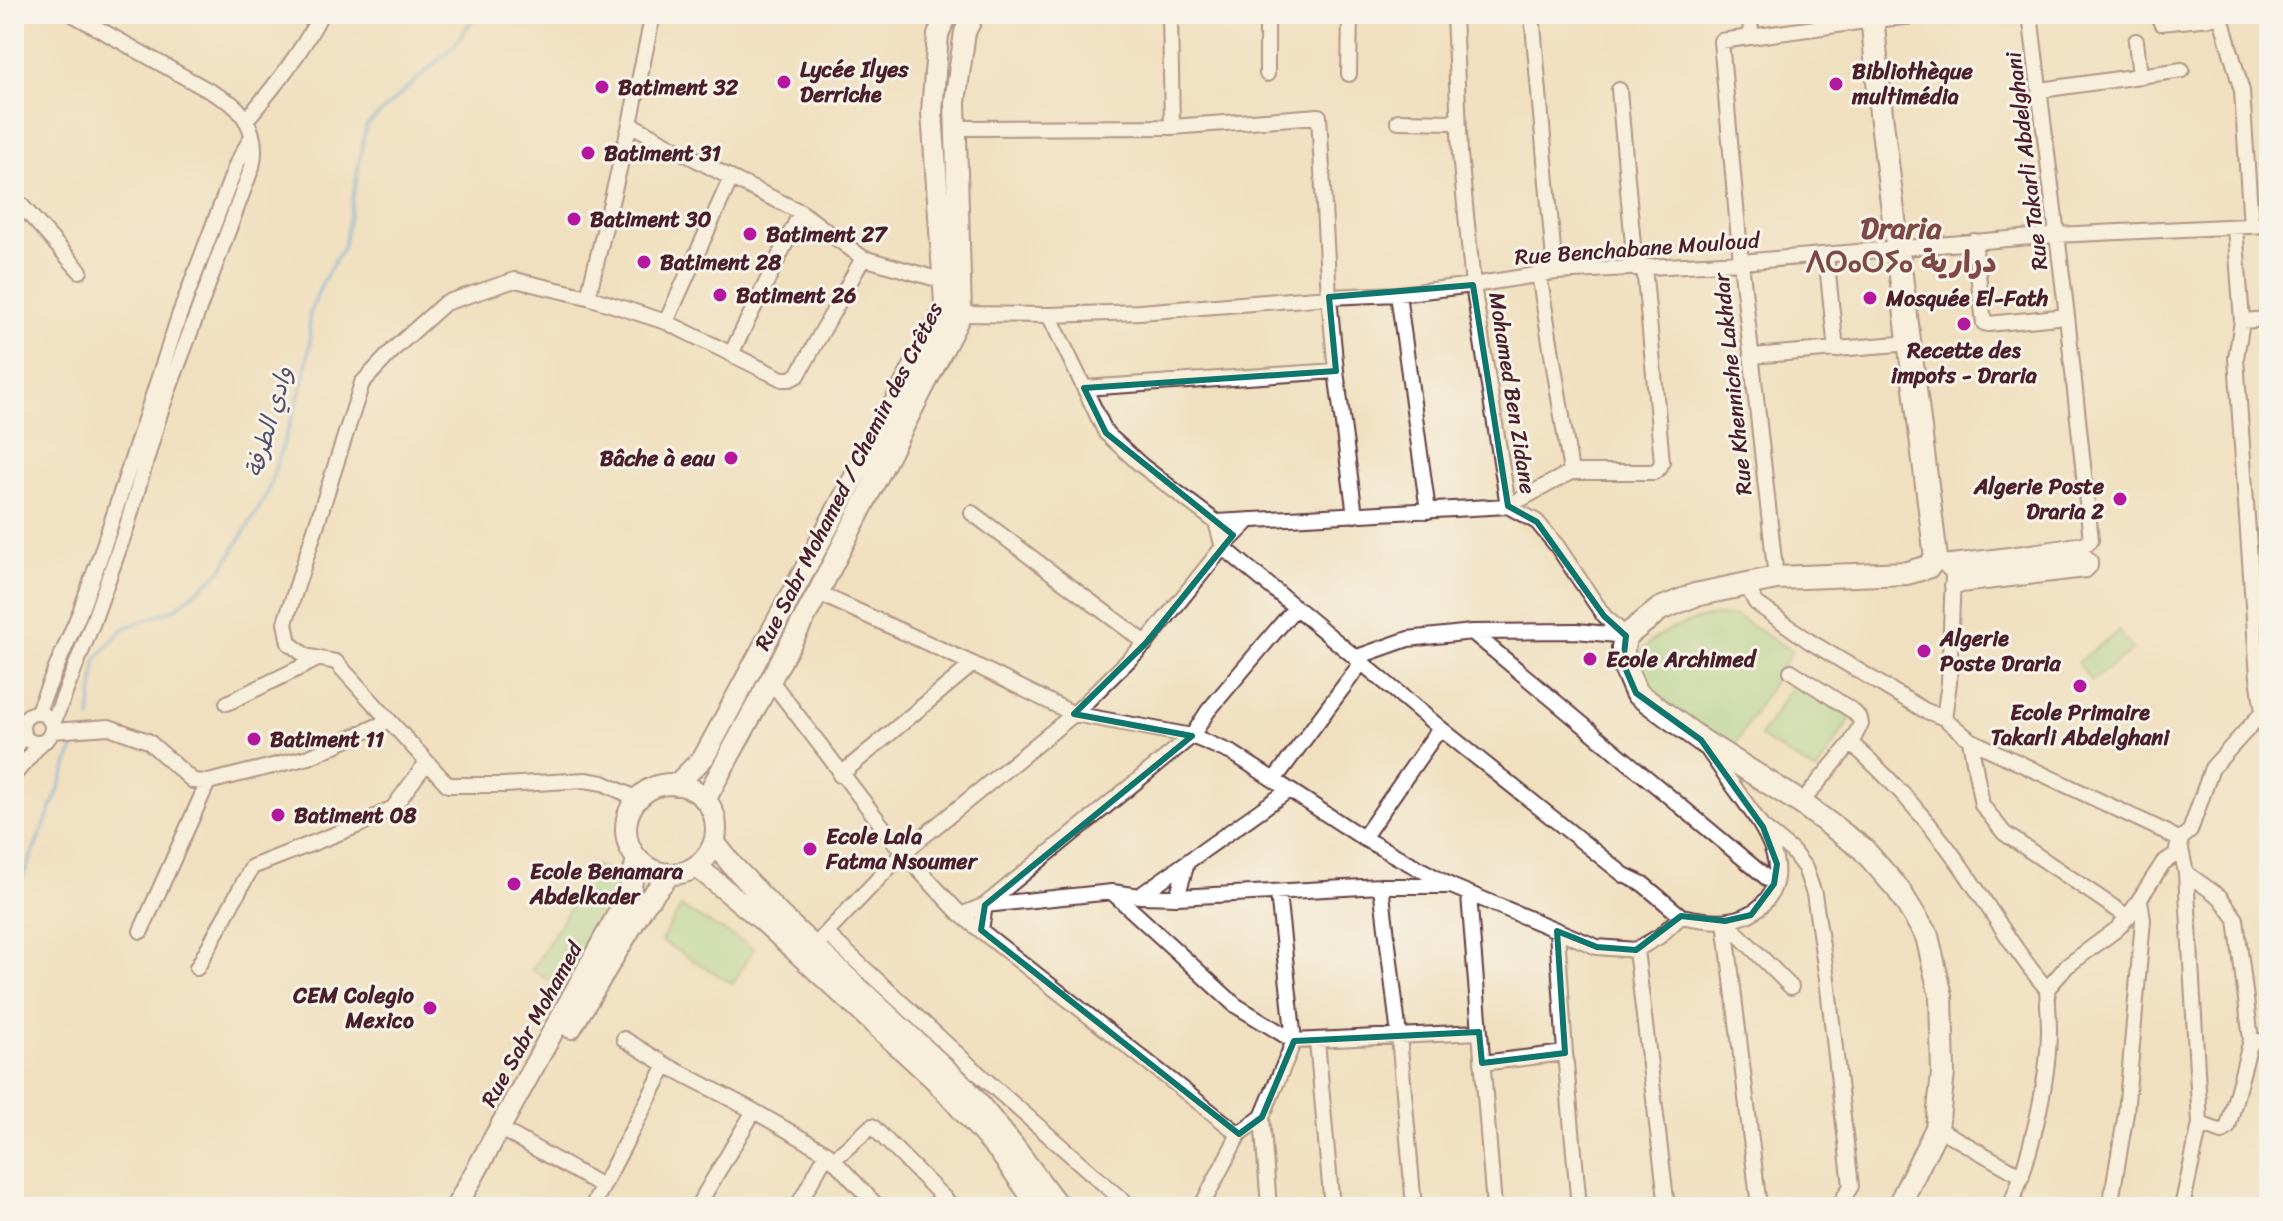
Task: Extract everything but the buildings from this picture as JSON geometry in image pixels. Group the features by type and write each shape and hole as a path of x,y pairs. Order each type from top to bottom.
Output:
{"main road":[{"path":"676,785 704,757 936,327 945,303 932,112 938,35 946,14"},
{"name":"Rue Sabr Mohamed / Chemin des Crêtes","path":"705,800 818,593 961,314 955,102 965,32 974,14"},
{"path":"1872,17 1881,114 1911,343 1946,570 1928,567 1907,573 1776,578 1695,595 1660,609 1626,636 1623,663 1636,693 1701,740 1801,803 1863,849 1898,889 1927,936 1941,996 1943,1073 1937,1128 1898,1207"},
{"path":"662,785 676,785 695,791 705,800 716,825 709,854 687,871 670,874 653,870 637,858 628,841 626,826 630,811 638,799 662,785"},
{"path":"714,842 732,865 820,940 965,1087 1059,1207"},
{"name":"Rue Sabr Mohamed","path":"456,1207 620,910 631,886 637,858"},
{"path":"696,866 762,920 936,1081 998,1150 1039,1207"},
{"path":"501,1129 516,1118 645,904 670,874"}],"street":[{"path":"14,775 48,733 93,622 126,529 160,413 255,152 247,119 231,103 72,14"},
{"path":"247,119 306,43 321,14"},
{"path":"588,297 653,14"},
{"path":"1170,14 1172,127"},
{"path":"1267,14 1267,74"},
{"path":"1349,74 1350,14"},
{"name":"Mohamed Ben Zidane","path":"1454,14 1458,122 1473,285 1508,506 1537,522 1604,616 1626,636"},
{"path":"1532,14 1555,272"},
{"path":"1750,14 1751,36 1872,17 1937,14"},
{"name":"Rue Takarli Abdelghani","path":"2030,14 2067,316 2090,542 2061,548"},
{"path":"2161,23 2220,16 2242,91 2251,226"},
{"name":"Rue Khenniche Lakhdar","path":"1751,36 1721,41 1741,262 1776,578"},
{"path":"2136,41 2140,76"},
{"path":"2041,90 2182,70"},
{"path":"1216,522 1508,506 1571,472 1654,472 1659,468 1662,462 1619,90"},
{"path":"956,128 1172,127 1319,116 1329,297 1355,515"},
{"path":"1398,121 1458,122"},
{"path":"630,124 801,212 863,258 944,281"},
{"path":"252,136 237,163 179,316 80,612 37,713 25,718 22,724 24,736 32,742 48,733 109,727 148,741 193,781 208,782 309,757 388,721"},
{"path":"666,322 731,178"},
{"path":"14,197 80,271"},
{"path":"731,354 801,212"},
{"name":"Rue Benchabane Mouloud","path":"961,314 1140,312 1398,294 1555,272 1741,262 2055,235 2269,225"},
{"path":"2235,227 2242,321 2236,358 2264,676 2263,712 2269,737"},
{"path":"1974,241 1984,323 2067,316"},
{"path":"1826,255 1836,350"},
{"path":"638,799 603,783 585,780 448,785 336,662 306,656 289,643 285,623 362,383 445,303 515,280 588,297 666,322 782,379 790,379 798,375 863,258"},
{"path":"1539,274 1571,472"},
{"path":"1398,294 1428,511"},
{"path":"1049,315 1106,433 1141,465 1216,522 1223,547 1440,728 1624,875 1643,884 1681,916 1702,921 1725,921 1751,915 1768,898 1777,864 1763,827 1701,740"},
{"path":"2242,321 2269,319"},
{"path":"1751,356 1911,343"},
{"path":"1084,388 1336,371"},
{"path":"972,513 1146,643"},
{"path":"1130,1207 820,940 903,853 1074,714 1146,643 1223,547 1250,520"},
{"path":"1946,570 2061,548"},
{"path":"2050,561 2061,548"},
{"path":"2085,556 2090,561 2086,570 1946,570 2085,556"},
{"path":"1944,718 1949,683 1946,570"},
{"path":"1747,586 1756,603 1809,641 1924,710 1944,718 1970,740 2179,840 2186,873 2200,1124 2182,1207"},
{"path":"818,593 1074,714 1192,736 1234,754 1363,838 1451,886 1597,947 1636,950 1660,936 1681,916"},
{"path":"961,915 985,905 1192,736 1208,711 1295,608"},
{"path":"1274,780 1359,659 1408,639 1472,632 1577,631 1626,636"},
{"path":"1472,632 1774,884"},
{"path":"227,703 318,659"},
{"path":"840,775 973,664"},
{"path":"1791,671 1853,711 1861,724 1851,743 1801,803"},
{"path":"771,681 840,775 903,853 961,915 1239,1134"},
{"path":"2047,989 2067,966 2117,929 2128,917 2163,863 2176,854 2179,840 2190,831 2212,768 2263,712"},
{"path":"37,713 47,717 48,733"},
{"path":"1363,838 1440,728"},
{"path":"14,749 24,736"},
{"path":"1970,740 1982,805 2004,833 2128,917"},
{"path":"1851,743 1891,778 1934,830 2029,968 2047,989 2049,1032 2045,1077 2022,1176 2010,1207"},
{"path":"197,968 252,867 359,825 393,808 427,762"},
{"path":"141,931 208,782"},
{"path":"1140,896 1289,790"},
{"path":"1763,827 1792,851 1805,868 1814,894 1851,1186 1838,1207"},
{"path":"1177,897 1187,863"},
{"path":"2186,873 2220,897 2236,919 2251,1040 2228,1127 2222,1132 2200,1124"},
{"path":"985,905 1381,886 1451,886"},
{"path":"1381,886 1399,1036 1414,1207"},
{"path":"1269,1207 1262,1117 1294,1041 1278,893"},
{"path":"1469,895 1494,1207"},
{"path":"1117,897 1235,1005 1294,1041 1479,1032"},
{"path":"2110,1207 2126,1113 2143,920 2140,900"},
{"path":"981,930 985,905"},
{"path":"1725,921 1791,987"},
{"path":"1725,921 1759,1207"},
{"path":"1557,931 1579,1207"},
{"path":"1636,950 1667,1207"},
{"path":"624,1039 830,1156 878,1207"},
{"path":"2251,1040 2269,1043"},
{"path":"1317,1041 1332,1207"},
{"path":"1482,1063 1565,1053"},
{"path":"592,1207 666,1065"},
{"path":"697,1207 754,1111"},
{"path":"1201,1207 1239,1134 1262,1117"},
{"path":"808,1207 801,1200 830,1156 872,1126 953,1207"},
{"path":"1937,1128 2022,1176"},
{"path":"501,1129 602,1186"}],"highlighted area":[{"path":"1473,285 1508,506 1537,522 1604,616 1626,636 1623,663 1636,693 1701,740 1763,827 1777,864 1774,884 1751,915 1725,921 1681,916 1636,950 1597,947 1557,931 1565,1053 1482,1063 1479,1032 1294,1041 1262,1117 1239,1134 981,930 985,905 1192,736 1074,714 1146,643 1233,535 1106,433 1084,388 1336,371 1329,297"}],"green space":[{"path":"1712,616 1736,616 1792,651 1732,750 1652,699 1640,681 1637,666 1641,653 1650,642 1679,626"},
{"path":"2119,631 2133,650 2091,681 2078,662"},
{"path":"1794,682 1851,718 1816,772 1760,737"},
{"path":"596,865 627,884 563,989 532,970"},
{"path":"681,907 754,948 733,984 661,941"}],"waterway":[{"name":"وادي الطرفة","path":"90,719 96,659 124,628 175,609 221,571 267,494 304,380 310,343 309,316 322,283 344,246 366,126 455,45 476,14"},
{"name":"وادي الطرفة","path":"14,899 75,744"}],"place":[{"name":"Lycée Ilyes Derriche","path":"784,82"},
{"name":"Bibliothèque multimédia","path":"1836,84"},
{"name":"Batiment 32","path":"602,87"},
{"name":"Batiment 31","path":"588,153"},
{"name":"Batiment 30","path":"574,219"},
{"name":"Batiment 27","path":"750,234"},
{"name":"Batiment 28","path":"644,262"},
{"name":"Batiment 26","path":"720,295"},
{"name":"Mosquée El-Fath","path":"1870,298"},
{"name":"Recette des impots - Draria","path":"1964,324"},
{"name":"Bâche à eau","path":"731,458"},
{"name":"Algerie Poste Draria 2","path":"2120,499"},
{"name":"Algerie Poste Draria","path":"1924,651"},
{"name":"Ecole Archimed","path":"1590,659"},
{"name":"Ecole Primaire Takarli Abdelghani","path":"2080,686"},
{"name":"Batiment 11","path":"254,739"},
{"name":"Batiment 08","path":"278,815"},
{"name":"Ecole Lala Fatma Nsoumer","path":"810,849"},
{"name":"Ecole Benamara Abdelkader","path":"514,884"},
{"name":"CEM Colegio Mexico","path":"430,1008"}],"district":[{"name":"Draria ⴷⵔⴰⵔⵢⴰ درارية","path":"1901,245"}]}
